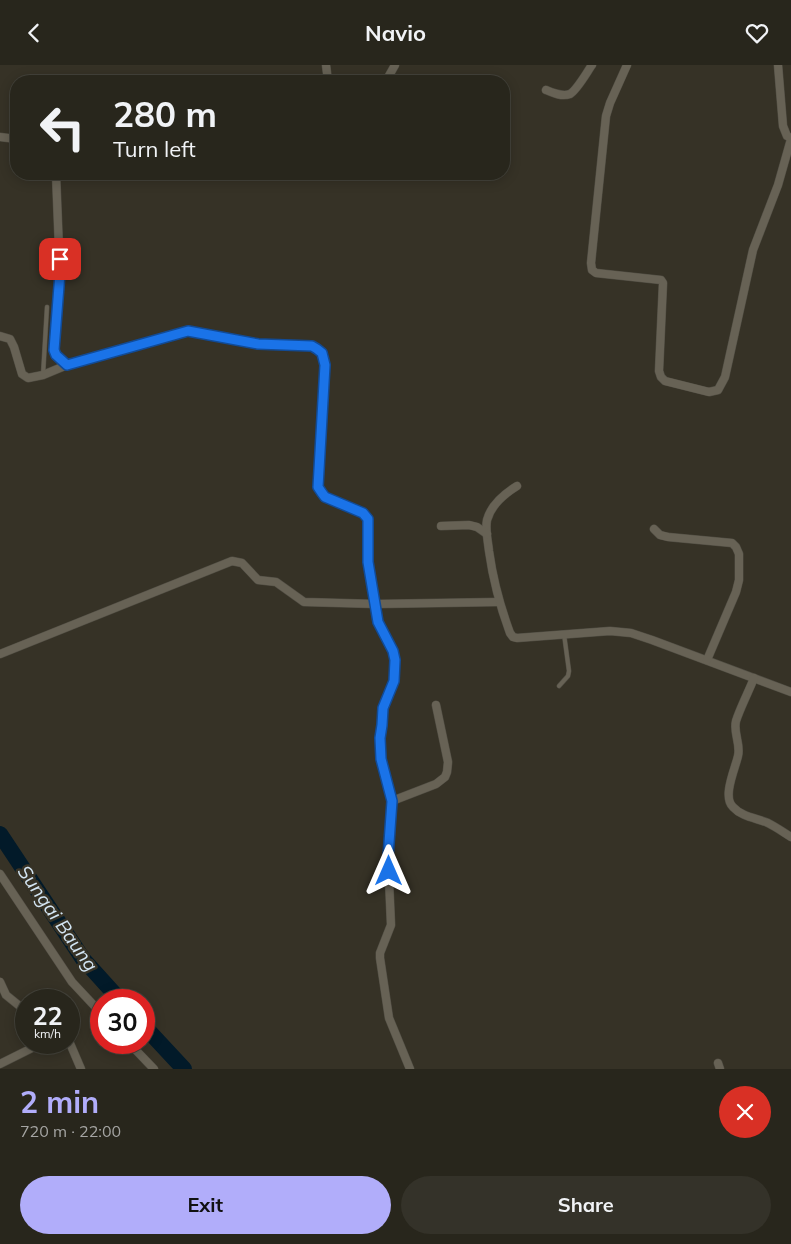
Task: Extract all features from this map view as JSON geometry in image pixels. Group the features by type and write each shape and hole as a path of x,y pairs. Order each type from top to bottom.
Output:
{"street":[{"path":"546,90 564,95 570,93 592,65"},
{"path":"628,65 610,103 606,117 591,263 592,270 596,273 661,280 663,283 659,371 661,377 665,381 709,392 718,390 725,377 753,250 778,185 791,139 787,136 783,126 778,65"},
{"path":"56,180 60,273 54,350 56,355 67,365"},
{"path":"0,336 10,339 22,374 28,378 186,331 258,344 306,345 322,353 325,365 318,487 325,497 363,513 367,517 368,562 378,622 393,651 395,660 394,681 383,708 380,751 392,801 388,857 391,927 380,953 380,958 388,1018 410,1069"},
{"path":"517,486 500,498 487,520 493,577 499,602 512,637 610,631 631,633 791,693"},
{"path":"441,527 469,525 477,527 487,534"},
{"path":"654,529 660,535 668,537 732,543 739,554 739,580 736,593 707,660"},
{"path":"0,654 232,561 242,563 258,580 276,582 304,602 376,604 499,602"},
{"path":"754,678 736,722 739,754 728,792 728,800 732,807 741,813 768,823 791,837"},
{"path":"392,801 436,784 445,777 448,762 436,705"},
{"path":"0,874 72,982 90,1001"},
{"path":"0,982 6,995 15,1002"},
{"path":"0,1064 18,1054"},
{"path":"74,1054 80,1069"},
{"path":"140,1054 154,1069"}],"lane":[{"path":"43,375 47,307"},
{"path":"559,686 568,677 564,633"}],"waterway":[{"name":"Sungai Baung","path":"0,834 83,959 110,989"},
{"name":"Sungai Baung","path":"155,1038 184,1069"}],"route":[{"path":"60,259 54,350 56,355 67,365 184,331 193,331 258,344 306,345 312,346 322,353 325,365 318,487 325,497 366,514 368,519 368,562 378,622 393,651 395,660 394,681 383,708 380,738 381,759 392,801 388,857 389,871"}]}
